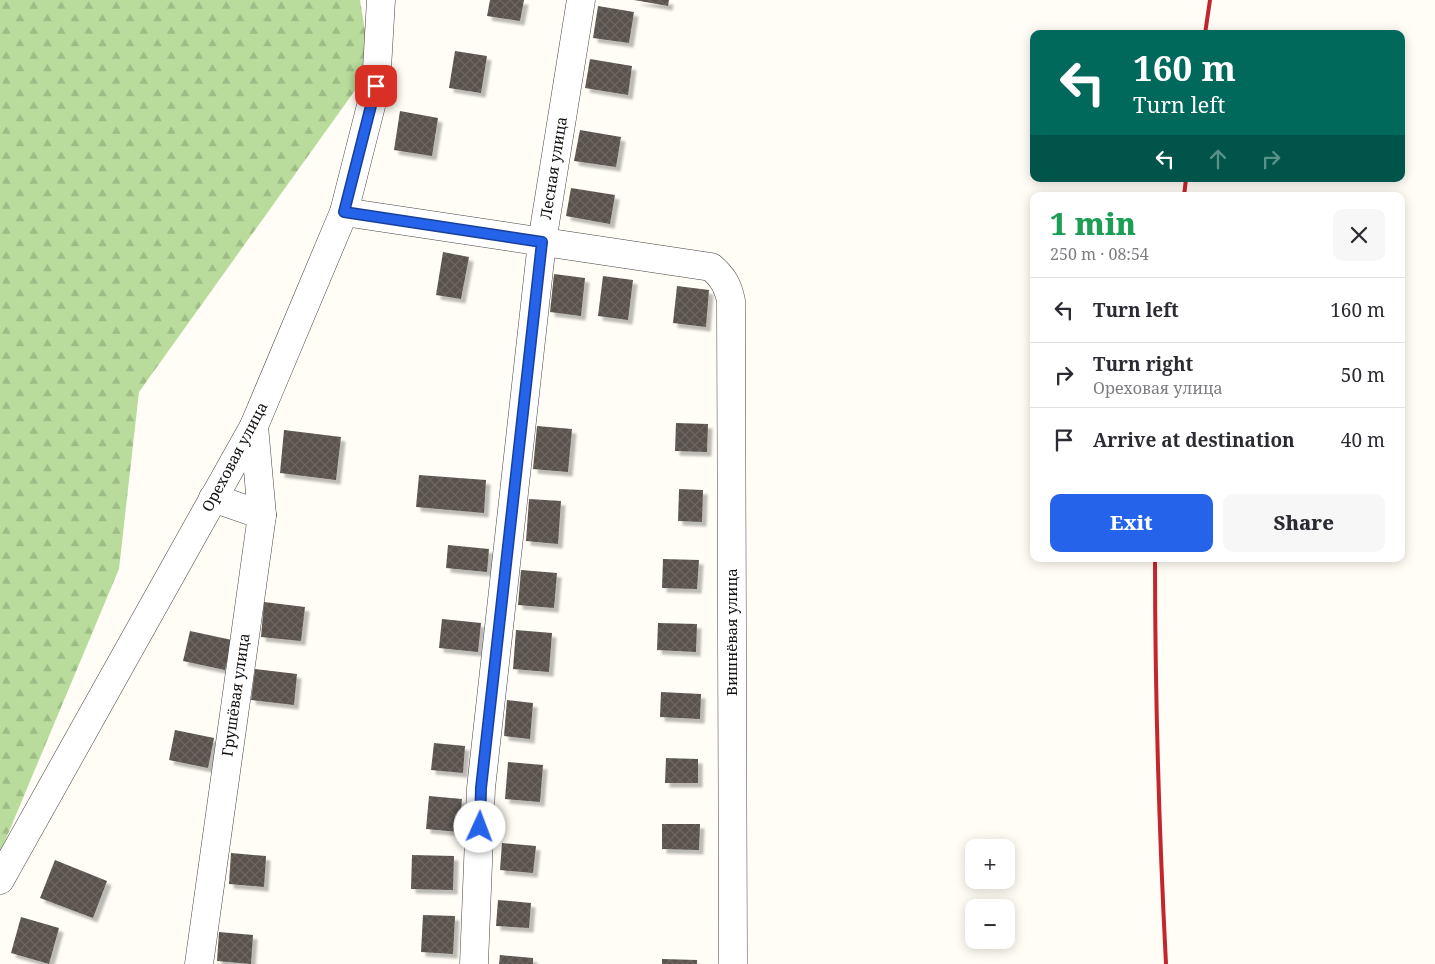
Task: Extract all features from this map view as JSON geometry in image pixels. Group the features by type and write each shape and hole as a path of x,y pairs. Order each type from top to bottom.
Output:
{"street":[{"name":"Ореховая улица","path":"0,880 254,426 344,212 376,86 381,0"},
{"name":"Лесная улица","path":"474,964 481,788 542,242 581,0"},
{"name":"Вишнёвая улица","path":"344,212 711,268 721,275 728,287 731,301 733,964"},
{"name":"Грушёвая улица","path":"199,964 262,515 254,426"},
{"path":"213,498 262,515"}],"green space":[{"path":"0,0 360,0 371,68 139,392 119,569 0,853"}],"building":[{"path":"490,0 524,0 520,21 487,16"},
{"path":"634,0 669,0 668,6"},
{"path":"598,6 634,12 629,43 593,38"},
{"path":"455,51 487,56 481,93 449,88"},
{"path":"590,59 632,66 628,95 585,88"},
{"path":"400,111 438,118 432,156 394,150"},
{"path":"580,130 621,137 616,167 574,161"},
{"path":"571,188 615,195 610,224 566,216"},
{"path":"443,252 469,257 461,299 436,295"},
{"path":"554,274 585,278 581,316 550,312"},
{"path":"603,276 633,280 628,320 598,316"},
{"path":"677,286 709,290 706,327 673,323"},
{"path":"676,423 708,424 707,452 675,451"},
{"path":"537,426 572,429 568,472 533,469"},
{"path":"284,430 341,437 336,480 280,473"},
{"path":"419,475 486,480 484,513 416,507"},
{"path":"679,489 703,490 702,522 678,521"},
{"path":"529,499 561,501 558,544 526,541"},
{"path":"448,545 489,549 487,572 446,568"},
{"path":"663,559 699,560 697,589 662,588"},
{"path":"521,570 557,573 554,608 518,605"},
{"path":"264,602 305,607 301,641 261,637"},
{"path":"442,619 481,623 478,652 439,648"},
{"path":"658,623 697,624 696,652 657,650"},
{"path":"516,630 552,633 549,672 513,669"},
{"path":"190,631 232,640 225,670 183,661"},
{"path":"255,669 297,674 294,705 251,700"},
{"path":"661,692 701,694 700,719 660,717"},
{"path":"507,700 533,703 530,739 504,736"},
{"path":"175,730 214,738 208,768 169,760"},
{"path":"434,743 465,746 463,773 431,770"},
{"path":"666,758 698,759 698,783 665,783"},
{"path":"508,762 543,765 540,802 505,799"},
{"path":"429,796 462,799 459,832 426,829"},
{"path":"662,824 700,824 699,850 662,849"},
{"path":"502,843 536,846 533,873 500,870"},
{"path":"231,853 266,856 264,887 229,884"},
{"path":"412,855 454,856 453,890 411,889"},
{"path":"55,860 107,881 93,918 40,898"},
{"path":"498,900 531,903 529,928 496,926"},
{"path":"423,915 455,916 453,954 421,952"},
{"path":"21,917 59,928 49,964 11,953"},
{"path":"219,932 253,935 251,964 217,961"},
{"path":"500,955 533,958 533,964 499,964"},
{"path":"662,959 697,960 697,964 662,964"}],"railway":[{"path":"1206,30 1210,0"},
{"path":"1184,192 1186,182"},
{"path":"1155,562 1158,762 1166,964"}],"route":[{"path":"376,86 344,212 542,242 481,788 480,827"}]}
